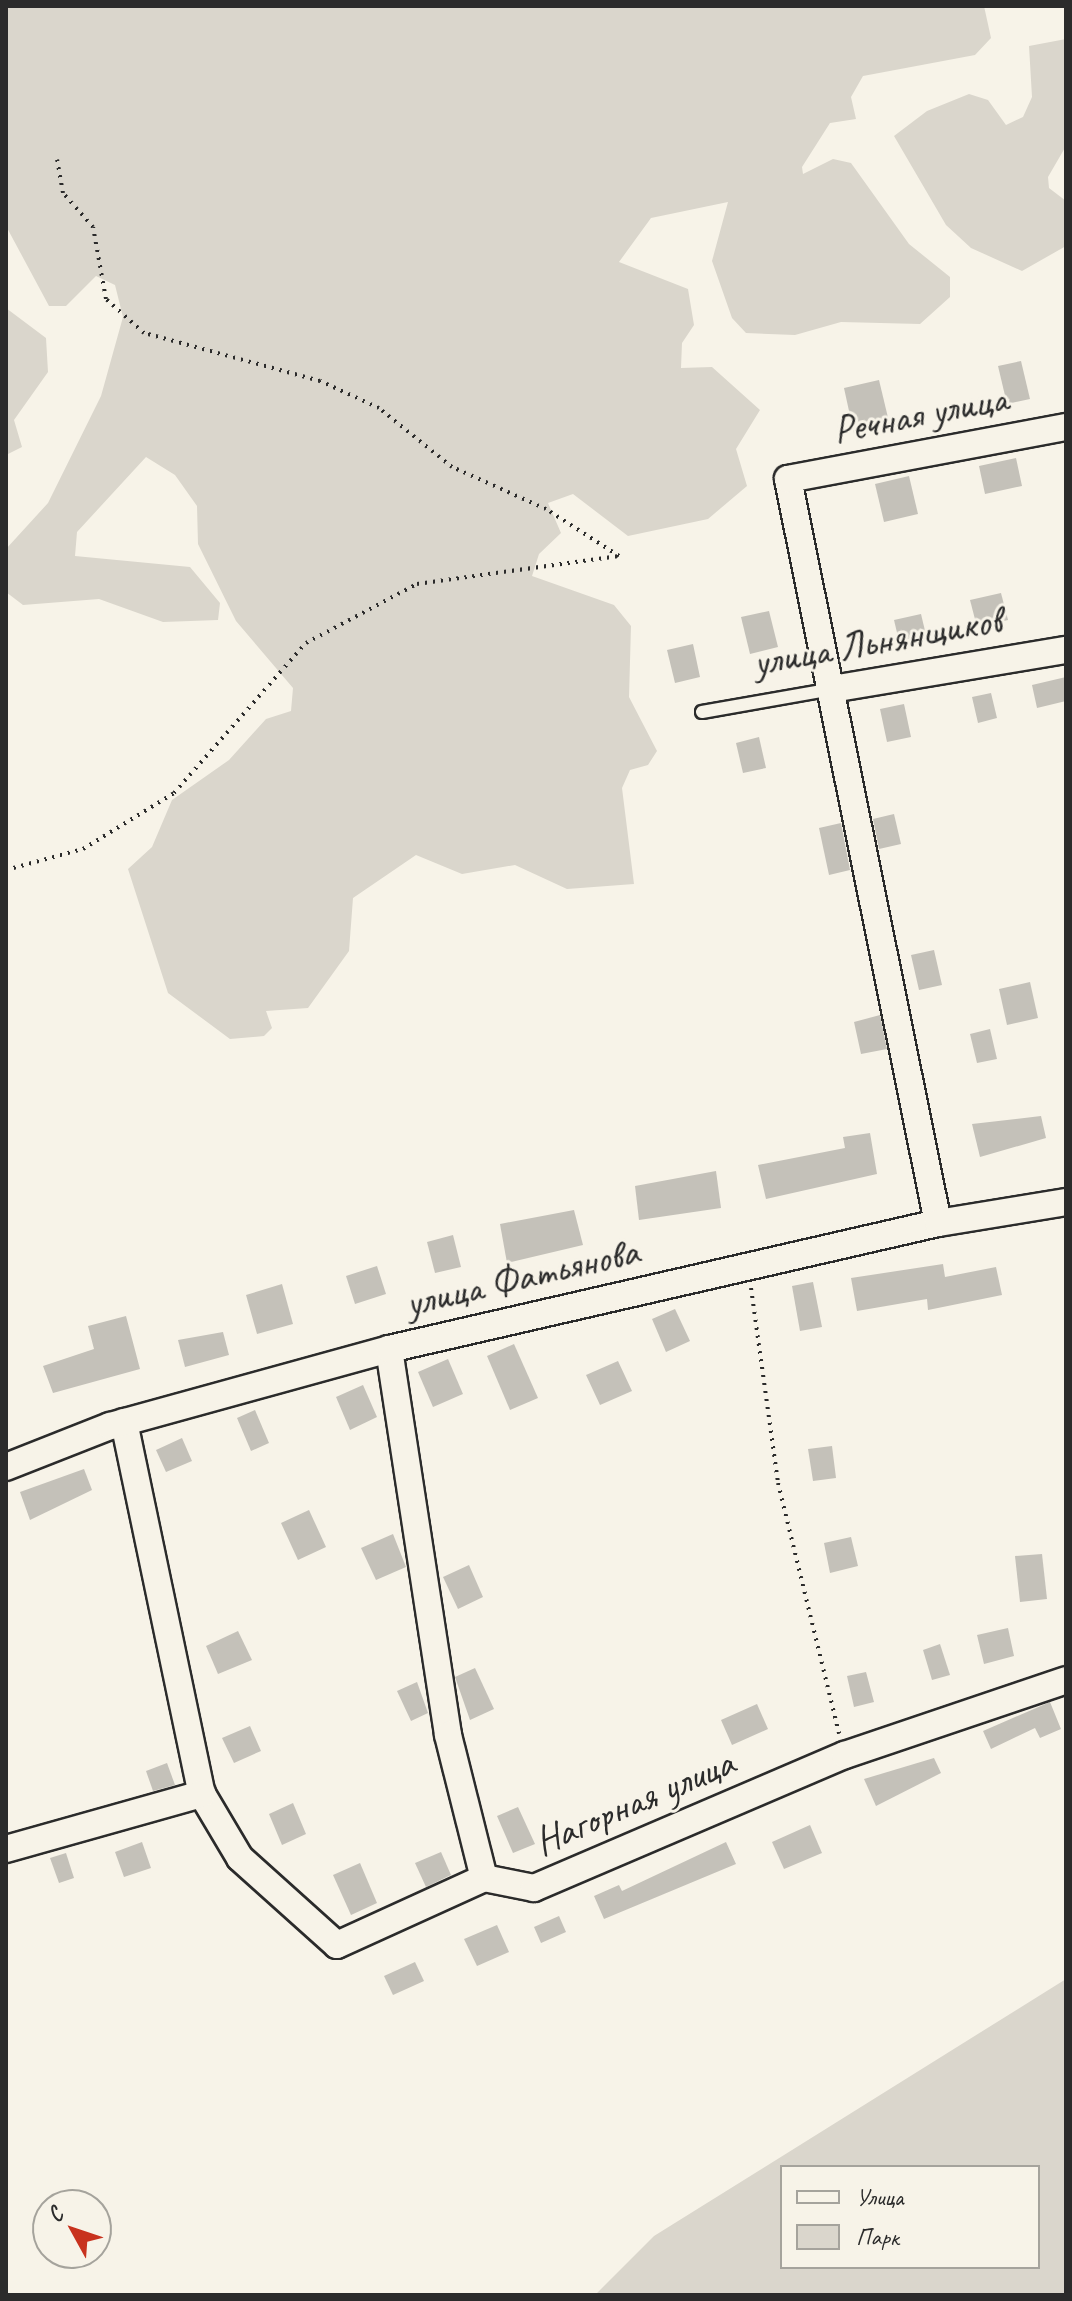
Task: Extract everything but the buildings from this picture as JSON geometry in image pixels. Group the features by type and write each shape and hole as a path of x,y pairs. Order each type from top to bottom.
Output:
{"street":[{"name":"Речная улица","path":"832,689 788,479 1066,427"},
{"name":"улица Льнянщиков","path":"832,689 1066,650"},
{"path":"832,689 938,1223"},
{"name":"улица Фатьянова","path":"6,1467 124,1422 389,1349 938,1223 1066,1202"},
{"path":"124,1422 202,1794 240,1858 337,1945 484,1878 448,1735 389,1349"},
{"name":"Нагорная улица","path":"484,1878 534,1888 845,1755 1066,1680"},
{"path":"6,1849 202,1794"}],"lane":[{"name":"улица Льнянщиков","path":"702,712 832,689"}],"path":[{"path":"6,870 83,849 174,793 306,643 417,584 619,556 546,509 452,467 379,408 320,381 144,333 106,299 93,227 63,193 57,160"},
{"path":"748,1266 778,1483 845,1755"}],"green space":[{"path":"6,6 984,6 991,38 975,55 863,76 851,97 856,119 830,123 802,167 803,174 833,159 851,163 909,244 950,277 950,297 920,324 841,322 795,335 746,333 732,318 712,261 728,202 651,218 619,262 688,289 694,325 682,343 681,368 712,367 760,410 736,449 747,486 708,519 628,536 573,494 548,503 561,533 539,554 532,576 614,605 631,626 629,697 657,751 648,765 630,770 622,788 634,884 567,889 515,865 462,874 416,855 353,898 349,951 308,1008 266,1011 272,1028 264,1036 230,1039 168,993 128,869 152,847 172,800 229,760 266,719 291,711 293,688 236,621 198,544 197,506 175,475 146,457 77,532 75,556 190,567 220,603 218,620 163,622 99,599 23,605 6,592 6,549 48,503 101,396 123,317 115,285 96,276 66,306 49,306 6,226"},
{"path":"1066,39 1066,146 1048,177 1049,188 1066,201 1066,246 1022,271 971,248 946,225 894,136 927,111 969,94 988,100 1006,125 1023,117 1032,97 1029,46"},
{"path":"6,308 46,338 48,372 14,420 22,447 6,455"},
{"path":"1066,1979 1066,2295 595,2295 654,2236"}]}
